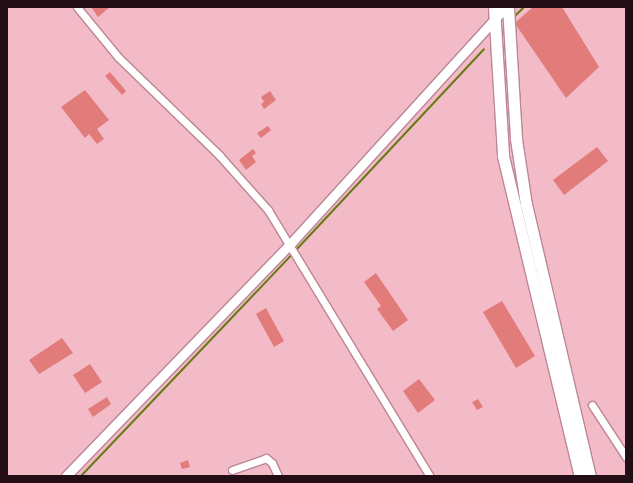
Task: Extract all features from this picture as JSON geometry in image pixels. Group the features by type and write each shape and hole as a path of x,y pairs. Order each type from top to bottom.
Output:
{"main road":[{"path":"494,7 503,156 580,476"},
{"path":"507,7 516,139 526,204 590,476"}],"street":[{"path":"77,7 118,57 224,161 268,210 291,243 430,476"},
{"path":"66,476 291,243 494,19 507,7"},
{"path":"592,405 626,457"},
{"path":"232,470 266,458 272,462 278,476"}],"building":[{"path":"91,7 110,7 98,17"},
{"path":"533,7 562,7 599,67 566,98 516,25 516,22"},
{"path":"110,72 126,91 122,95 105,76"},
{"path":"85,90 109,120 97,129 104,139 97,144 89,134 85,138 61,107"},
{"path":"270,91 276,100 264,109 261,104 264,102 261,97"},
{"path":"268,126 271,130 261,138 257,133"},
{"path":"597,147 608,161 564,195 553,180"},
{"path":"253,149 256,153 252,156 256,162 246,170 239,160"},
{"path":"376,273 408,320 393,331 377,309 381,306 364,282"},
{"path":"502,301 535,356 516,368 483,312"},
{"path":"266,308 284,341 274,347 256,314"},
{"path":"62,338 73,353 39,374 29,360"},
{"path":"90,364 102,382 85,393 73,375"},
{"path":"419,379 435,400 418,413 403,391"},
{"path":"107,397 111,404 93,417 88,409"},
{"path":"478,399 483,407 477,410 472,402"},
{"path":"188,460 190,467 182,469 180,463"}],"waterway":[{"path":"516,15 524,7"},
{"path":"296,250 484,49"},
{"path":"81,476 293,253"}]}
